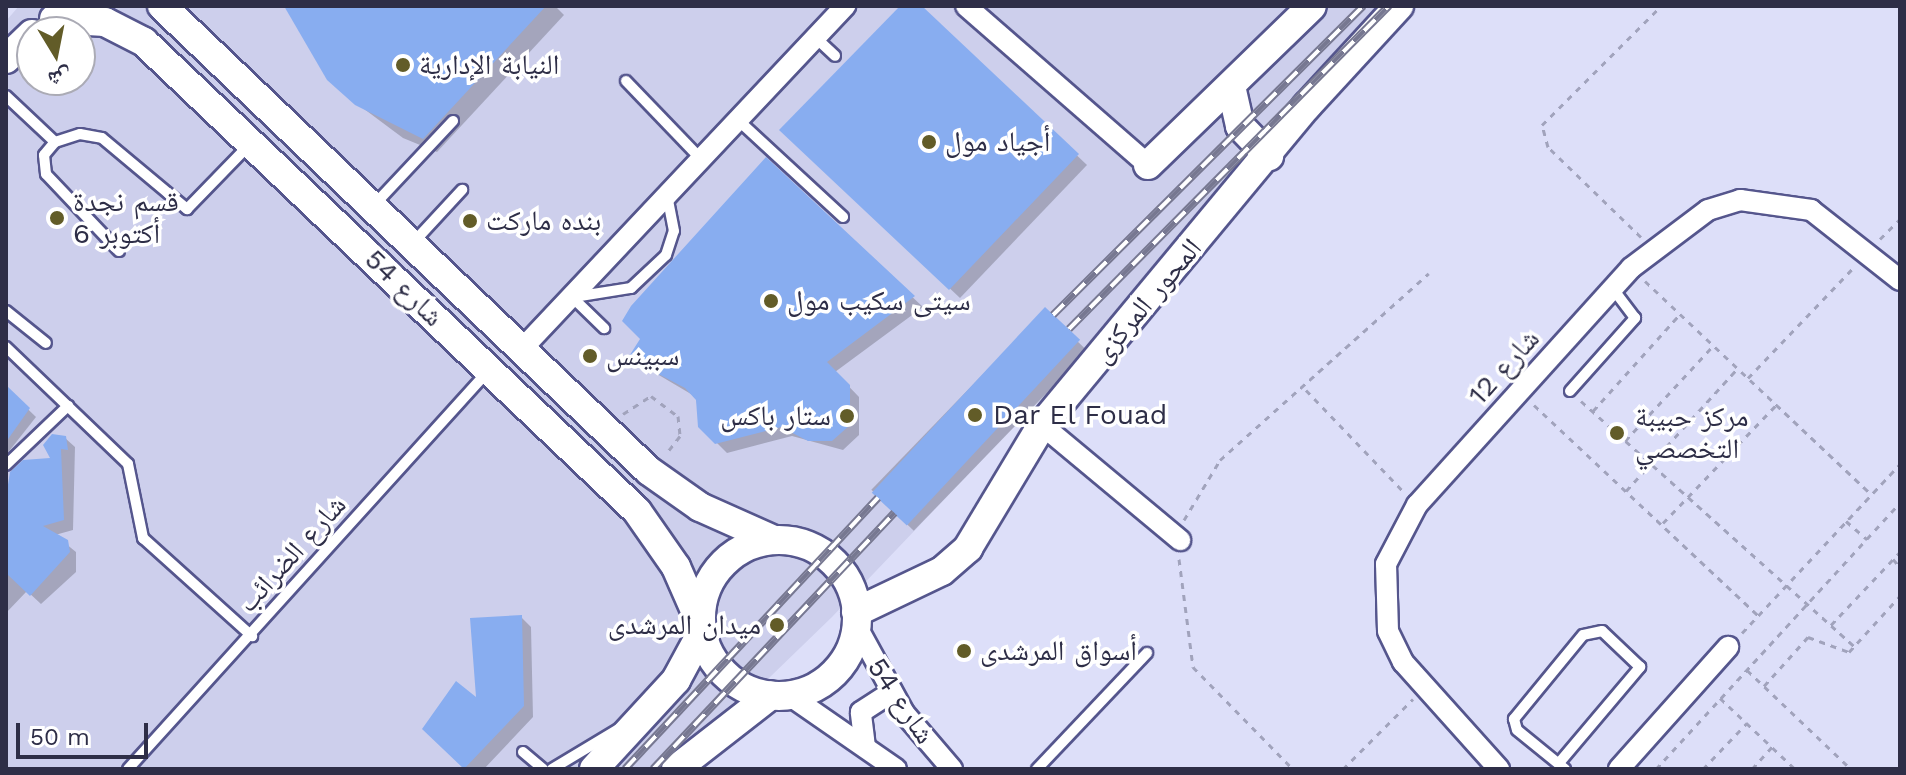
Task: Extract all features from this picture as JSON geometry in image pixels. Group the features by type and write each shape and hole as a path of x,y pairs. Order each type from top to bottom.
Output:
{"main road":[{"path":"1148,165 1312,6"},
{"name":"المحور المركزى","path":"856,620 956,561 1042,425 1399,6"},
{"path":"144,42 147,20 163,7"},
{"name":"شارع 54","path":"163,7 649,471 683,497 774,540"},
{"name":"شارع 54","path":"96,22 105,22 144,42 490,369 651,527 702,628"},
{"path":"1231,86 1240,126 1269,156"},
{"path":"651,527 671,517 683,497"},
{"path":"594,769 676,680 702,628 706,590 726,561 774,540 827,556 850,584 856,620 835,673 780,695 676,769"},
{"path":"702,628 726,675 780,695"}],"street":[{"path":"521,350 845,6"},
{"path":"966,6 1148,165"},
{"name":"شارع 12","path":"1499,769 1424,688 1398,652 1383,598 1393,543 1417,505 1631,268 1652,248 1708,210 1740,200 1811,210 1869,251 1900,280"},
{"path":"1042,425 1180,540"},
{"name":"شارع 54","path":"856,620 892,692 952,769"},
{"path":"1619,769 1728,647"},
{"path":"865,747 861,712 892,692"},
{"name":"شارع 54","path":"780,695 896,769"}],"lane":[{"path":"816,38 835,56"},
{"path":"626,81 701,159"},
{"path":"6,96 55,142"},
{"path":"738,120 843,217"},
{"path":"371,208 453,121"},
{"path":"119,251 46,174 44,155 55,142 102,138 187,209 251,143"},
{"path":"410,245 462,190"},
{"path":"572,297 631,288 666,255 674,231 667,196"},
{"path":"1570,391 1635,318 1612,288"},
{"path":"572,297 604,328"},
{"path":"6,311 46,343"},
{"path":"6,347 135,475 143,538 252,636"},
{"name":"شارع الضرائب","path":"128,769 252,636 490,369"},
{"path":"6,465 68,406"},
{"path":"1602,631 1640,667 1562,766 1517,730 1514,719 1583,635 1602,631"},
{"path":"1037,769 1147,653"},
{"path":"552,769 594,738 640,722"},
{"path":"523,752 543,769"}],"path":[{"path":"1652,248 1548,147 1542,125 1661,6"},
{"path":"1748,378 1900,219"},
{"path":"1631,268 1871,494"},
{"path":"1293,769 1193,667 1180,540 1205,478 1306,390 1429,273"},
{"path":"1593,411 1680,314"},
{"path":"1625,441 1713,345"},
{"path":"1626,491 1738,368"},
{"path":"1306,390 1417,505"},
{"path":"1520,391 1758,615"},
{"path":"1570,391 1855,647"},
{"path":"607,431 645,396 678,416 677,442 649,471"},
{"path":"1661,525 1776,405"},
{"path":"1728,647 1900,464"},
{"path":"1656,769 1900,503"},
{"path":"1846,521 1867,539"},
{"path":"1831,625 1900,552"},
{"path":"1893,559 1900,567"},
{"path":"1764,686 1808,637 1842,654 1855,647 1900,596"},
{"path":"1747,670 1851,769"},
{"path":"1343,769 1424,688"},
{"path":"1720,698 1795,769"},
{"path":"1703,769 1747,723"},
{"path":"1752,769 1772,747"}],"shaded area":[{"path":"19,6 1416,6 832,617 675,769 6,769 6,21"}],"building":[{"name":"النيابة الإدارية","path":"284,6 546,6 423,139 355,105 327,80"},
{"name":"أجياد مول","path":"900,6 922,6 1079,154 949,290 779,130"},
{"name":"سيتى سكيب مول","path":"766,157 915,296 827,362 850,385 850,425 832,441 808,441 781,427 715,444 698,427 696,400 685,388 628,358 640,339 622,321 631,306"},
{"name":"Dar El Fouad","path":"1045,307 1080,340 907,525 872,493"},
{"path":"6,385 30,408 6,442"},
{"path":"52,434 66,436 68,450 61,449 64,520 43,526 68,540 70,552 30,596 6,573 6,497 10,472 23,460 50,458 43,445"},
{"path":"522,615 524,706 464,769 422,729 456,681 476,697 470,618"}],"railway":[{"path":"1053,315 1363,6"},
{"path":"1069,329 1389,6"},
{"path":"625,769 878,498"},
{"path":"653,769 894,513"}],"place":[{"name":"النيابة الإدارية","path":"403,65"},
{"name":"أجياد مول","path":"929,142"},
{"name":"قسم نجدة 6 أكتوبر","path":"57,218"},
{"name":"بنده ماركت","path":"470,221"},
{"name":"سيتى سكيب مول","path":"771,301"},
{"name":"سبينس","path":"590,356"},
{"name":"Dar El Fouad","path":"975,415"},
{"name":"ستار باكس","path":"847,416"},
{"name":"مركز حبيبة التخصصي","path":"1617,433"},
{"name":"ميدان المرشدى","path":"777,625"},
{"name":"أسواق المرشدى","path":"964,651"}]}
